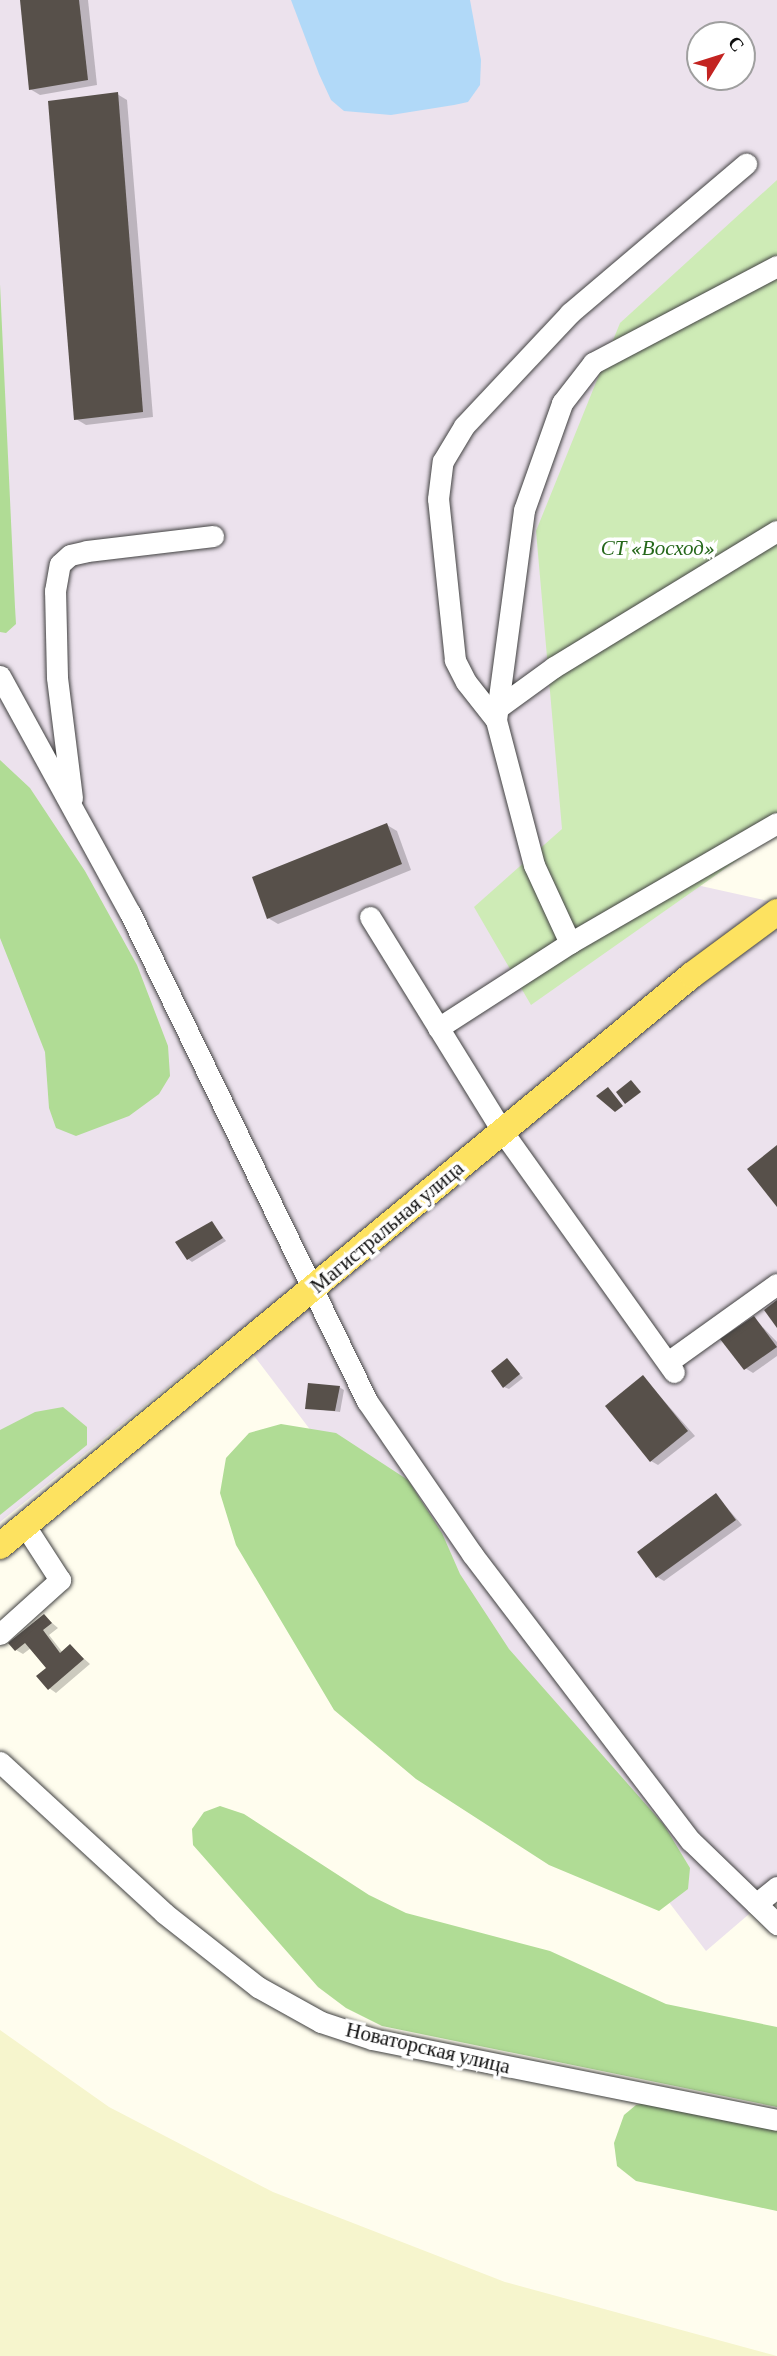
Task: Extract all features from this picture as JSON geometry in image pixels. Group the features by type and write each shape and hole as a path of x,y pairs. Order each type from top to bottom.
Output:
{"main road":[{"name":"Магистральная улица","path":"0,1546 692,975 777,912"}],"street":[{"path":"497,714 466,682 455,660 438,499 443,461 464,426 570,313 746,164"},
{"path":"570,943 534,865 497,714 524,510 562,403 593,363 777,266"},
{"path":"497,714 554,667 777,531"},
{"path":"73,810 57,677 55,591 60,564 70,555 87,551 214,536"},
{"path":"0,677 131,913 367,1401 472,1554 691,1841 777,1924"},
{"path":"438,1028 570,943 777,823"},
{"path":"370,917 502,1131 671,1367 777,1284"},
{"path":"0,1634 60,1580 25,1526"},
{"name":"Новаторская улица","path":"0,1762 164,1913 258,1987 321,2022 372,2039 777,2120"},
{"path":"756,1904 777,1887"}],"shaded area":[{"path":"0,0 777,0 777,235 584,860 777,903 777,1890 706,1951 236,1332 0,1522"}],"green space":[{"name":"СТ «Восход»","path":"777,180 777,832 531,1005 474,907 562,829 536,531 620,323"},
{"path":"0,284 16,624 6,633 0,632"},
{"path":"0,760 30,788 85,871 137,965 168,1046 170,1076 159,1094 129,1116 76,1136 56,1128 49,1108 45,1052 0,938"},
{"path":"63,1407 87,1427 87,1445 0,1515 0,1430 35,1412"},
{"path":"281,1424 336,1433 408,1480 442,1533 460,1574 509,1649 664,1825 690,1868 688,1889 659,1911 549,1865 416,1779 334,1710 236,1545 220,1493 226,1458 249,1433"},
{"path":"220,1806 244,1814 369,1895 406,1913 550,1951 666,2004 777,2027 777,2107 382,2026 346,2008 318,1987 193,1845 192,1829 204,1812"},
{"path":"0,2030 109,2107 273,2192 505,2282 777,2356 0,2356"},
{"path":"650,2102 777,2128 777,2211 636,2181 617,2166 614,2143 624,2115 636,2105"}],"water":[{"path":"291,0 470,0 481,60 480,85 468,102 454,105 391,115 344,111 331,100"}],"building":[{"path":"20,0 79,0 88,80 29,90"},
{"path":"118,92 143,412 74,420 48,101"},
{"path":"387,823 402,864 267,919 252,877"},
{"path":"631,1080 641,1092 625,1104 616,1092"},
{"path":"608,1087 623,1106 615,1112 596,1096"},
{"path":"777,1145 777,1207 747,1169"},
{"path":"212,1221 223,1238 187,1260 175,1242"},
{"path":"777,1300 777,1328 764,1310"},
{"path":"754,1316 777,1347 744,1370 720,1339"},
{"path":"507,1358 520,1374 503,1388 491,1371"},
{"path":"643,1375 688,1431 650,1462 605,1406"},
{"path":"308,1383 340,1386 335,1411 305,1409"},
{"path":"716,1493 736,1520 656,1578 637,1552"},
{"path":"44,1614 52,1623 43,1630 60,1653 70,1644 84,1659 48,1690 36,1676 46,1668 25,1643 15,1651 8,1643"}]}
